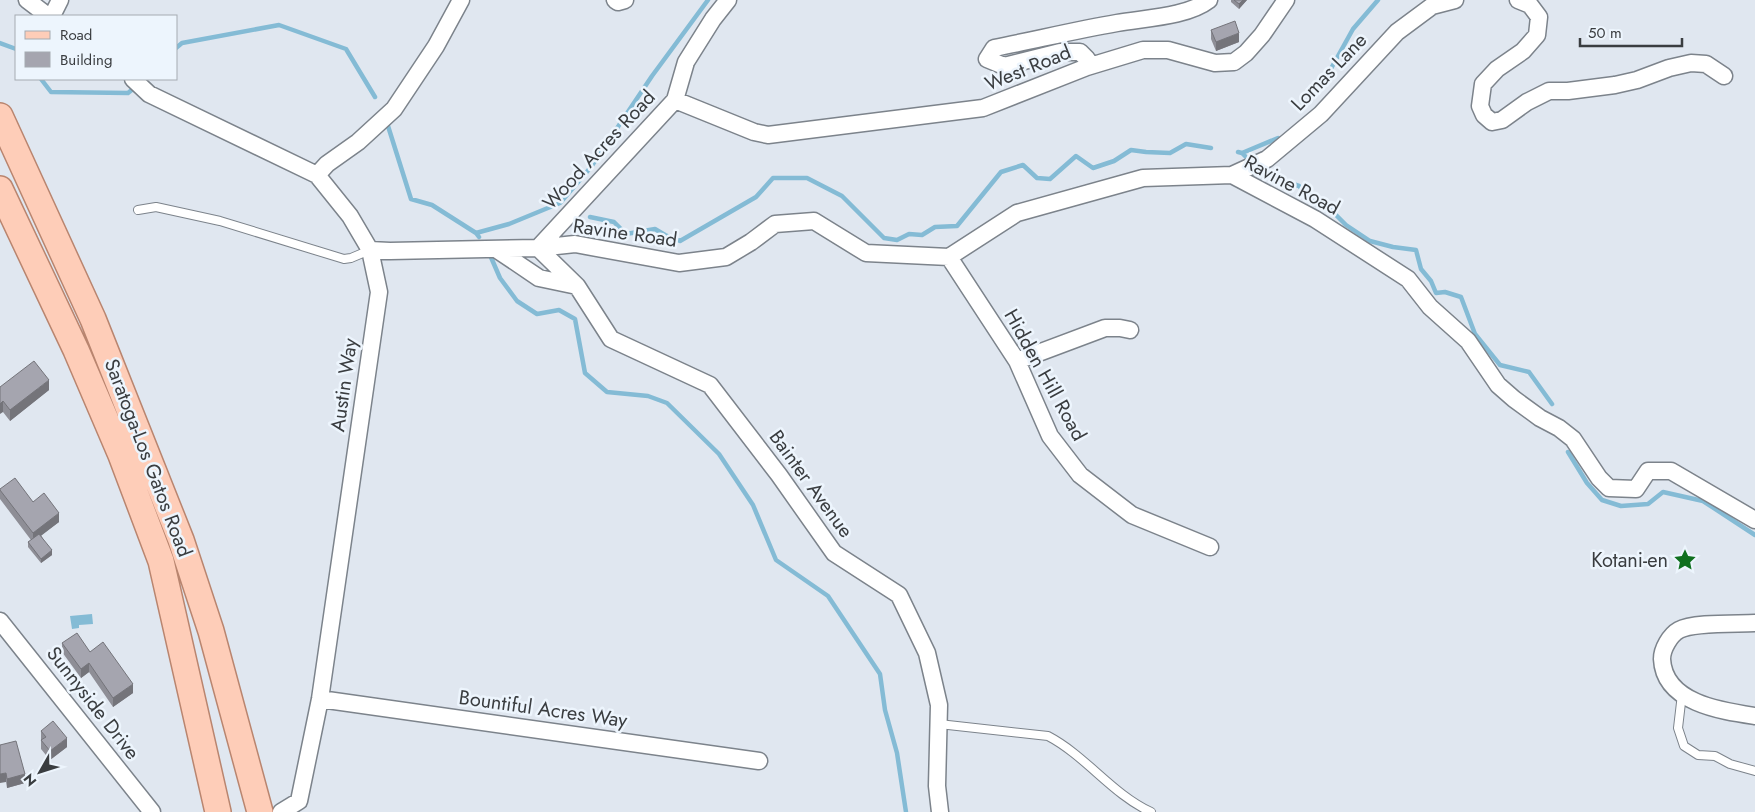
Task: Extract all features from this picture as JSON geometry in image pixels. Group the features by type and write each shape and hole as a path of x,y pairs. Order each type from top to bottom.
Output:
{"main road":[{"name":"Saratoga-Los Gatos Road","path":"0,116 93,318 181,540 211,631 260,812"},
{"name":"Saratoga-Los Gatos Road","path":"0,189 76,350 121,455 160,561 218,812"}],"street":[{"path":"26,0 47,15"},
{"path":"52,15 60,0"},
{"path":"317,175 327,164 358,142 394,109 436,46 461,0"},
{"path":"615,0 618,2 625,0"},
{"name":"Wood Acres Road","path":"538,248 675,100 686,62 713,19 728,0"},
{"name":"West Road","path":"675,100 754,132 768,135 983,108 1087,68 1088,59 1080,52 1060,52 1004,66 987,59 994,48 1177,13 1202,6 1209,0"},
{"path":"1087,68 1143,50 1168,50 1215,63 1234,62 1246,53 1262,35 1286,0"},
{"name":"Lomas Lane","path":"1232,175 1268,159 1321,114 1397,32 1432,6 1455,0"},
{"path":"1518,0 1530,5 1539,17 1537,35 1523,51 1496,70 1483,84 1480,106 1484,115 1492,122 1502,120 1527,102 1549,91 1568,91 1615,85 1691,63 1706,64 1724,76"},
{"name":"Austin Way","path":"134,80 149,94 317,175 350,216 370,250 379,292 320,699 299,801 281,812"},
{"name":"Ravine Road","path":"538,248 575,244 679,263 726,257 751,242 775,224 814,221 866,253 949,256 1017,213 1142,178 1232,175 1315,219 1408,279 1430,307 1468,341 1498,386 1540,418 1573,438 1599,478 1609,488 1636,489 1648,471 1671,471 1755,520"},
{"path":"496,248 538,278 577,286"},
{"path":"370,250 390,252 538,248"},
{"name":"Bainter Avenue","path":"538,248 577,286 611,339 710,385 779,474 834,553 899,596 927,653 939,705 937,786 940,812"},
{"name":"Hidden Hill Road","path":"949,256 1017,360 1050,436 1080,475 1132,515 1204,544"},
{"path":"1017,360 1105,328 1130,330"},
{"path":"1755,623 1689,626 1677,631 1666,644 1662,655 1662,669 1667,679 1686,697 1719,709 1755,716"},
{"name":"Sunnyside Drive","path":"3,629 152,812"},
{"name":"Bountiful Acres Way","path":"320,699 759,761"}],"lane":[{"path":"138,210 156,207 220,221 344,259 352,258 370,250"},
{"path":"1682,694 1678,728 1684,746 1698,755 1715,756 1730,764 1755,771"},
{"path":"939,724 1048,736 1063,744 1136,805 1151,812"}],"water":[{"path":"92,614 93,624 79,625 79,628 72,629 70,616"}],"building":[{"path":"1234,0 1243,0 1239,4"},
{"path":"1235,21 1239,33 1216,42 1211,30"},
{"path":"34,361 49,380 10,410 3,401 0,404 0,387"},
{"path":"15,478 33,502 44,493 59,513 33,533 0,490"},
{"path":"39,534 52,550 41,559 28,542"},
{"path":"77,633 90,652 103,642 133,684 113,698 89,663 81,669 62,643"},
{"path":"53,721 67,738 50,751 41,740 46,737 41,731"},
{"path":"16,741 25,774 7,779 6,773 0,774 0,745"}],"waterway":[{"path":"476,233 509,224 560,203 591,167 652,76 708,0"},
{"path":"1323,83 1353,29 1378,0"},
{"path":"178,46 182,43 279,25 346,49 375,97"},
{"path":"0,43 15,49"},
{"path":"42,80 51,92 128,93 144,80"},
{"path":"388,126 411,199 432,205 476,233 479,237"},
{"path":"1242,153 1278,138"},
{"path":"590,217 614,222 626,234 655,229 680,241 756,197 773,178 807,178 842,196 884,238 897,240 909,234 922,235 935,227 957,226 1001,172 1023,165 1037,178 1050,179 1076,156 1093,168 1114,161 1131,150 1170,153 1186,144 1211,148"},
{"path":"1238,152 1246,157"},
{"path":"1267,175 1299,186 1314,203 1332,211 1346,225 1370,241 1416,250 1421,269 1431,281 1436,293 1445,292 1461,297 1475,334 1500,365 1529,372 1552,404"},
{"path":"490,255 500,278 517,301 537,314 559,310 575,319 585,373 607,392 648,396 667,403 719,454 753,505 776,560 828,596 880,674 885,710 897,753 906,812"},
{"path":"1568,452 1587,483 1602,500 1621,506 1648,504 1663,492 1703,501 1755,535"}],"place":[{"name":"Kotani-en","path":"1685,560"}]}
